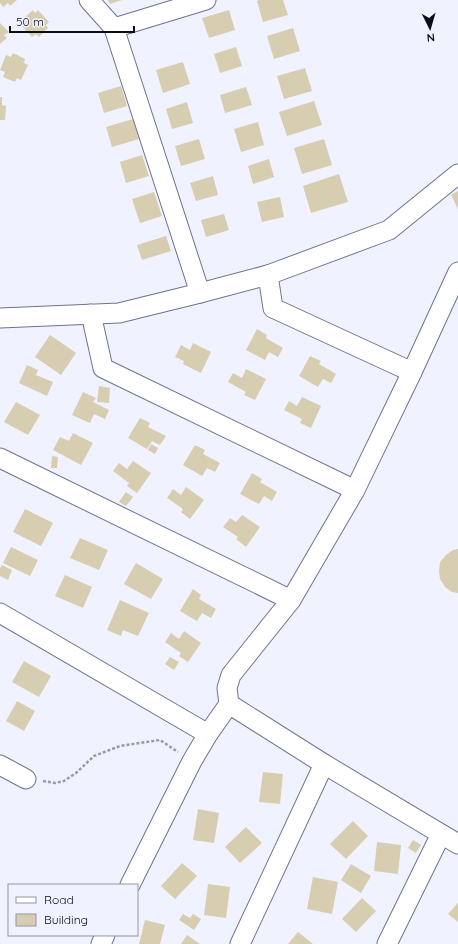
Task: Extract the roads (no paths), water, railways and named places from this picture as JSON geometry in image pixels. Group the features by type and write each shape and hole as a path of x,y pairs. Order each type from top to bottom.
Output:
{"street":[{"path":"89,0 114,28 200,293"},
{"path":"114,28 182,4 206,0"},
{"path":"0,318 119,313 268,275 389,230 458,174"},
{"path":"130,884 192,761 208,734 229,704 226,688 231,675 291,600 355,490 458,272"},
{"path":"268,275 273,308 412,372"},
{"path":"91,314 103,368 355,490"},
{"path":"0,458 291,600"},
{"path":"0,613 208,734"},
{"path":"229,704 324,764 458,844"},
{"path":"240,944 324,764"},
{"path":"0,765 26,779"},
{"path":"388,944 441,834"}]}
